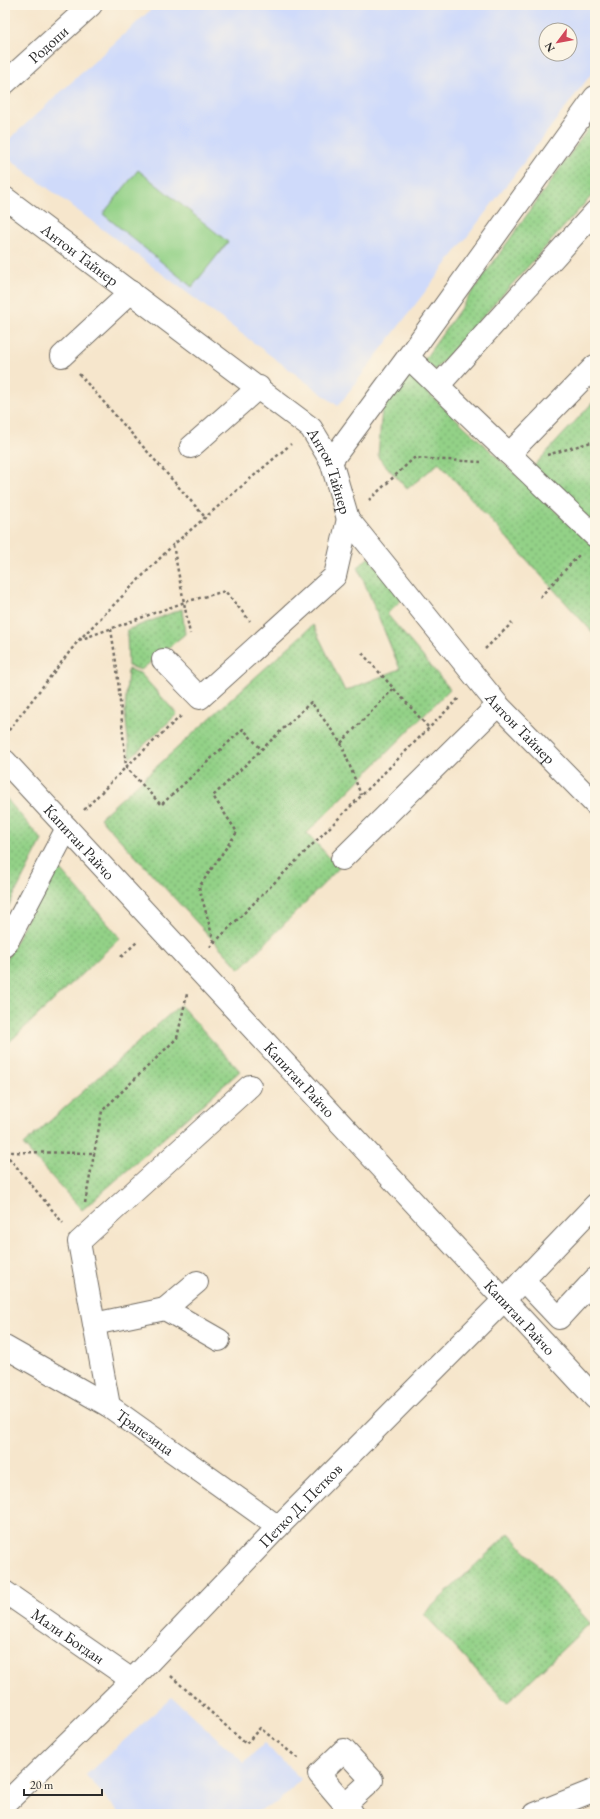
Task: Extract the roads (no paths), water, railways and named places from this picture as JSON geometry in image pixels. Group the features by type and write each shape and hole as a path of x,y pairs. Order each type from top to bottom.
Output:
{"street":[{"name":"Родопи","path":"5,83 91,5"},
{"path":"331,461 408,357 595,97"},
{"name":"Антон Тайнер","path":"9,208 131,292 259,387 311,428 331,461 348,519 498,705 595,804"},
{"path":"438,386 595,212"},
{"path":"62,356 131,292"},
{"path":"408,357 595,536"},
{"path":"514,459 595,366"},
{"path":"191,447 259,387"},
{"path":"164,660 200,698 336,576 348,519"},
{"path":"342,859 498,705"},
{"name":"Капитан Райчо","path":"5,761 595,1398"},
{"path":"5,946 67,828"},
{"path":"110,1406 79,1242 250,1086"},
{"name":"Петко Д. Петков","path":"5,1804 132,1680 278,1527 523,1280 595,1205"},
{"path":"523,1280 559,1318 595,1279"},
{"path":"94,1324 165,1309 197,1282"},
{"path":"165,1309 219,1340"},
{"name":"Трапезица","path":"5,1347 110,1406 278,1527"},
{"name":"Мали Богдан","path":"5,1592 132,1680"},
{"path":"344,1750 372,1780 350,1809 319,1774 344,1750"},
{"path":"535,1814 595,1790"}]}
